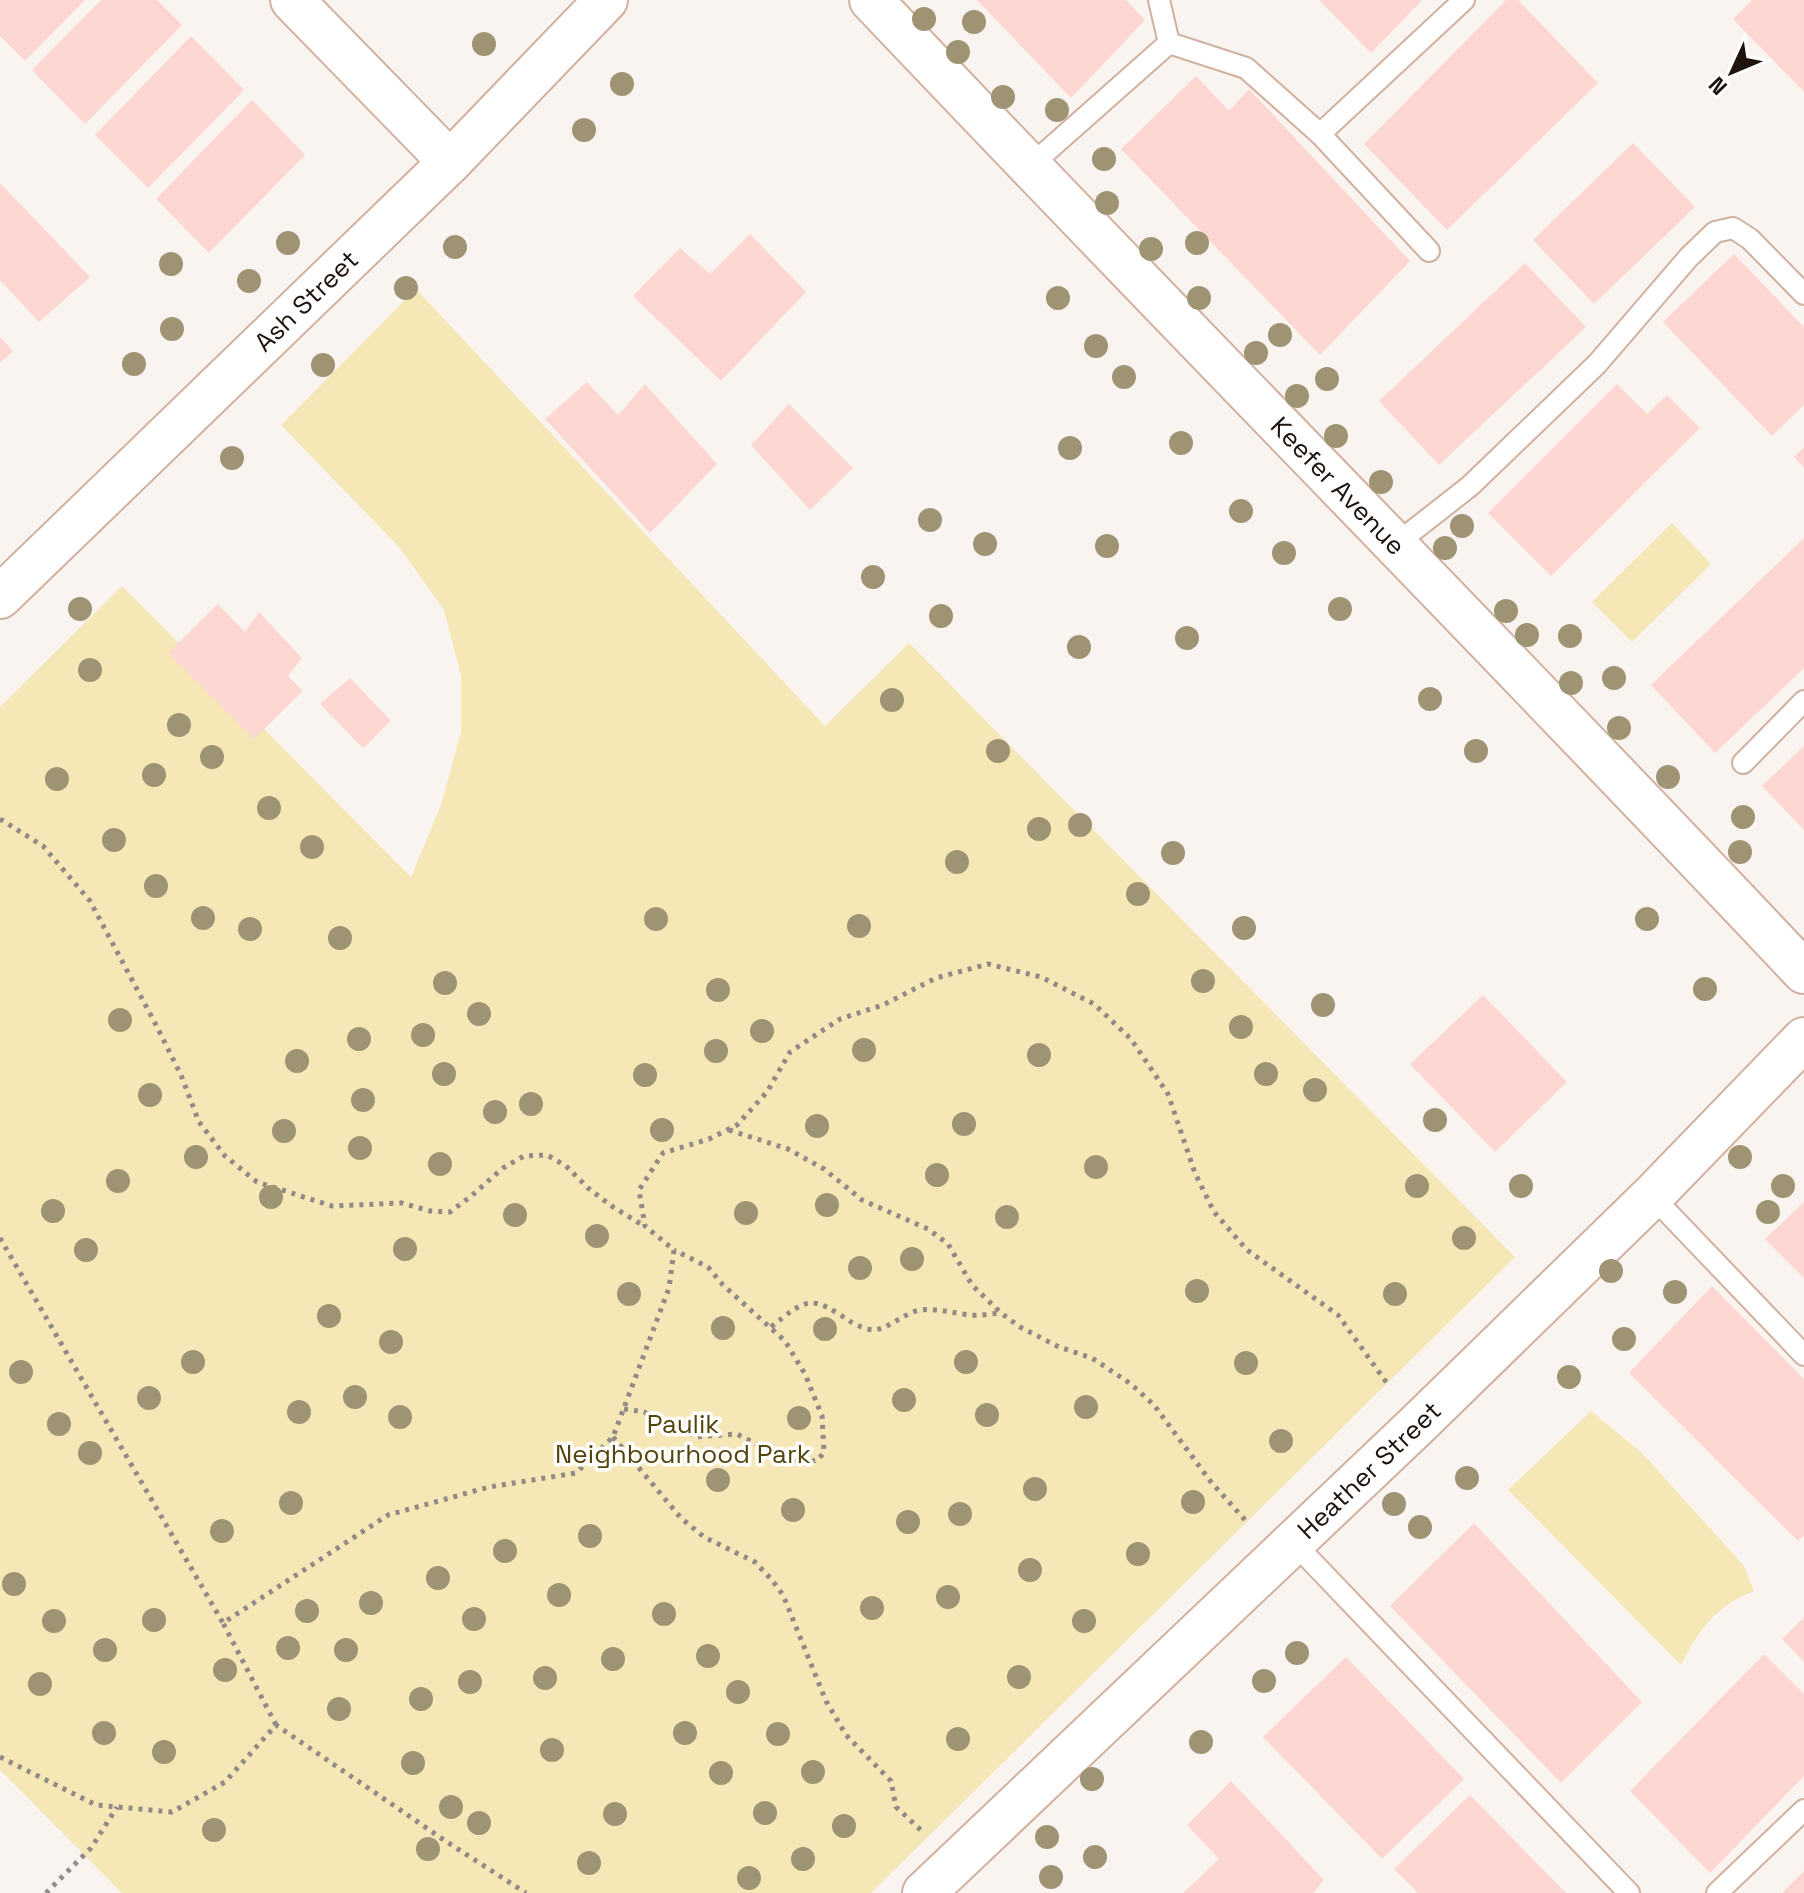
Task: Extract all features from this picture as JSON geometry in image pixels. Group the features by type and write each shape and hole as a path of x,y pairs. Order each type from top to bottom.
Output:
{"street":[{"path":"292,0 450,162"},
{"name":"Ash Street","path":"0,597 450,162 606,0"},
{"name":"Keefer Avenue","path":"871,0 1804,972"},
{"name":"Heather Street","path":"924,1893 1417,1425 1652,1196 1804,1039"}],"lane":[{"path":"1159,0 1169,43"},
{"path":"1320,134 1464,0"},
{"path":"1029,167 1169,43"},
{"path":"1169,43 1246,68 1320,134 1429,251"},
{"path":"1396,544 1470,486 1597,364 1689,257 1715,232 1733,228 1750,239 1804,294"},
{"path":"1743,763 1804,701"},
{"path":"1652,1196 1804,1355"},
{"path":"1287,1550 1629,1893"},
{"path":"1717,1893 1804,1810"}],"path":[{"path":"0,819 43,846 90,901 181,1075 199,1122 225,1156 257,1182 332,1206 402,1203 430,1211 450,1212 503,1168 524,1156 547,1155 566,1166 588,1188 645,1226 674,1250 708,1267 723,1285 785,1341 805,1374 822,1416 824,1452 818,1460 803,1463 783,1458 737,1434 696,1437 644,1412 624,1409"},
{"path":"645,1226 639,1190 663,1153 709,1139 737,1125 767,1092 790,1052 840,1019 883,1005 936,978 988,964 1041,977 1094,1004 1131,1039 1168,1094 1195,1173 1214,1212 1247,1250 1338,1315 1417,1425"},
{"path":"728,1130 788,1149 824,1169 862,1200 928,1229 948,1244 972,1285 1001,1313 1020,1327 1059,1347 1092,1358 1131,1384 1154,1405 1211,1482 1287,1550"},
{"path":"0,1238 223,1623 276,1725 526,1893"},
{"path":"223,1623 388,1515 489,1487 576,1473 613,1437 669,1288 674,1250"},
{"path":"771,1327 787,1314 814,1301 828,1306 856,1325 874,1330 915,1311 934,1309 971,1315 1001,1313"},
{"path":"613,1437 681,1518 704,1537 755,1562 772,1580 783,1595 826,1701 846,1735 891,1781 896,1807 956,1863"},
{"path":"0,1757 96,1805 172,1812 225,1782 276,1725"},
{"path":"46,1893 91,1848 117,1807"}],"green space":[{"name":"Paulik Neighbourhood Park","path":"416,289 825,726 909,643 1515,1257 871,1893 122,1893 0,1770 0,707 122,586 411,877 441,805 461,732 461,676 444,610 399,547 281,425"},
{"path":"1672,523 1711,564 1632,642 1592,602"},
{"path":"1591,1411 1643,1454 1744,1566 1754,1591 1729,1604 1710,1620 1681,1665 1508,1490"}],"building":[{"path":"0,0 85,0 25,61 0,36"},
{"path":"101,0 157,0 182,25 85,124 32,70"},
{"path":"977,0 1126,0 1145,20 1071,98"},
{"path":"1319,0 1422,0 1371,53"},
{"path":"1506,0 1518,0 1598,83 1447,230 1364,144"},
{"path":"1752,0 1804,0 1804,92 1733,19"},
{"path":"191,36 244,90 148,188 95,135"},
{"path":"1196,76 1229,111 1249,89 1410,261 1320,355 1121,149"},
{"path":"252,100 305,155 209,253 156,199"},
{"path":"1633,143 1695,207 1594,304 1533,240"},
{"path":"0,183 90,277 39,322 0,280"},
{"path":"750,234 806,292 721,381 633,296 680,248 710,274"},
{"path":"1734,254 1804,327 1804,405 1772,436 1663,322"},
{"path":"1525,263 1586,327 1439,465 1379,401"},
{"path":"0,337 13,351 0,363"},
{"path":"587,382 618,415 645,384 717,464 650,533 545,419"},
{"path":"1617,384 1647,414 1667,395 1700,428 1551,576 1488,513"},
{"path":"789,404 853,468 810,510 751,445"},
{"path":"1804,447 1804,468 1794,457"},
{"path":"1804,538 1804,668 1715,753 1651,685"},
{"path":"218,604 245,632 259,612 302,658 288,676 303,691 254,739 168,653"},
{"path":"350,678 391,721 363,748 320,704"},
{"path":"1804,746 1804,830 1762,786"},
{"path":"1483,995 1567,1082 1495,1152 1410,1064"},
{"path":"1804,1202 1804,1278 1765,1239"},
{"path":"1712,1286 1804,1379 1804,1535 1798,1541 1629,1373"},
{"path":"1474,1523 1642,1702 1561,1783 1390,1606"},
{"path":"1804,1617 1804,1662 1782,1639"},
{"path":"1764,1654 1804,1694 1804,1776 1710,1873 1630,1791"},
{"path":"1346,1657 1464,1779 1382,1859 1263,1737"},
{"path":"1231,1781 1324,1880 1313,1893 1183,1893 1219,1859 1187,1825"},
{"path":"1470,1795 1566,1893 1418,1893 1394,1869"},
{"path":"1804,1871 1804,1893 1782,1893"}]}
